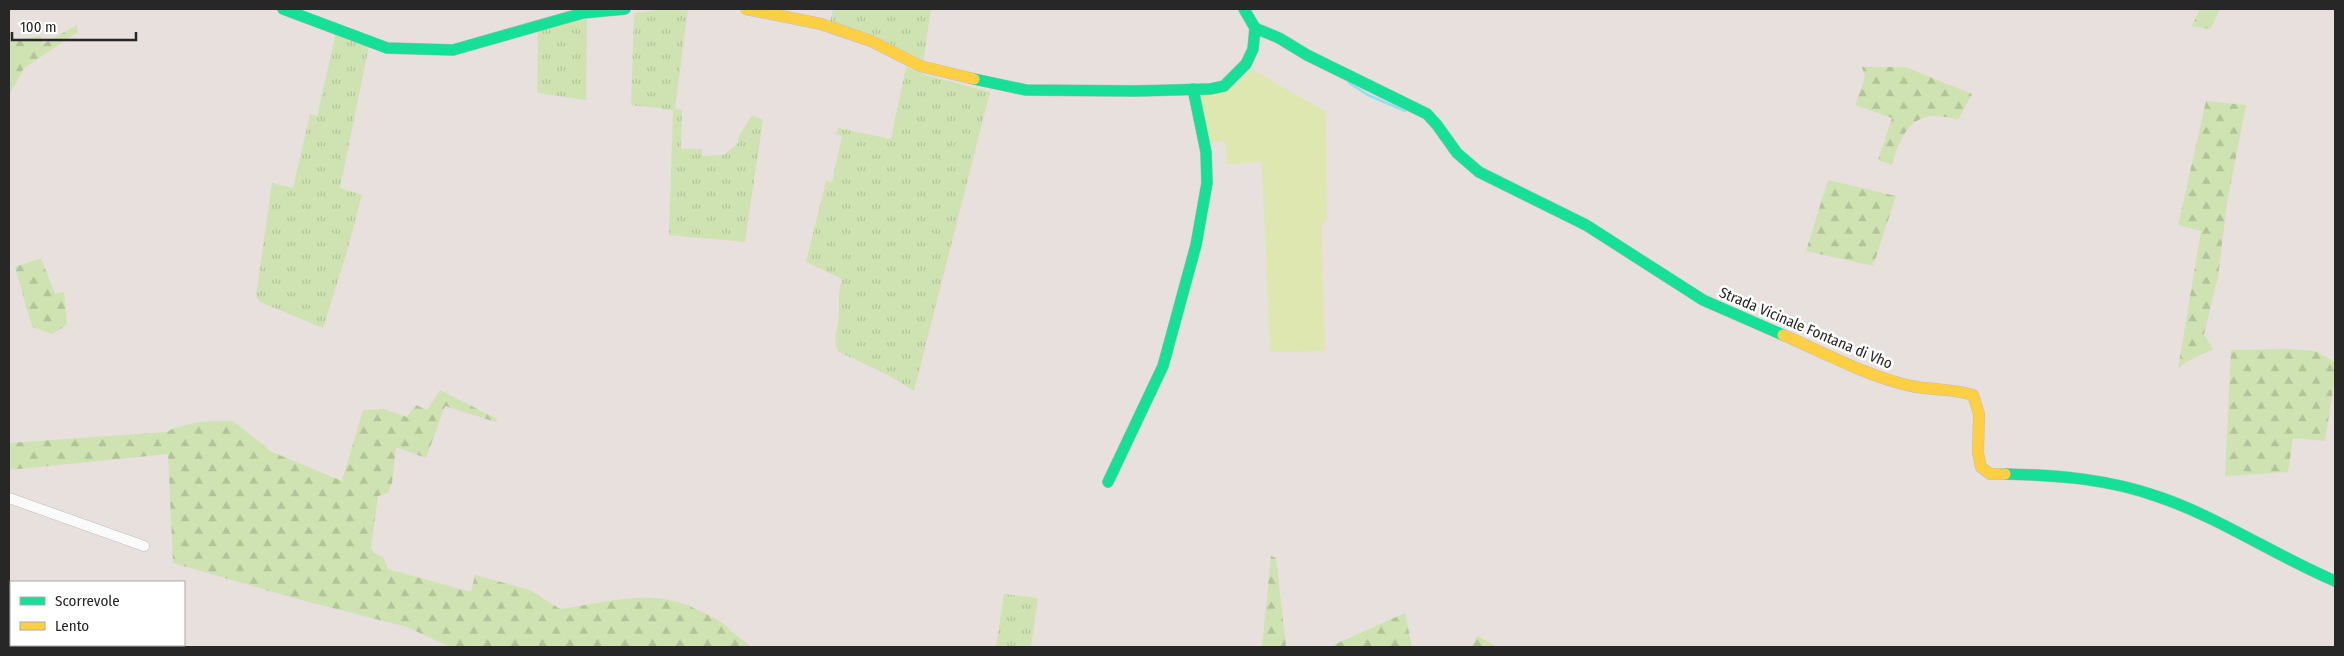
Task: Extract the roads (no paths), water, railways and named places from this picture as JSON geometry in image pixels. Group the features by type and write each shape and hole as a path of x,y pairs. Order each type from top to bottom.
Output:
{"street":[{"path":"283,9 387,48 453,50 583,13 624,9"},
{"path":"746,9 834,28 871,41 920,66 1026,90 1210,89 1224,86 1246,64 1253,49 1255,28 1244,9"},
{"name":"Strada Vicinale Fontana di Vho","path":"1255,28 1279,38 1307,56 1427,114 1437,122 1452,146 1464,160 1479,172 1586,225 1703,300 1881,377 1916,387 1958,390 1973,394 1979,409 1978,458 1984,471 1990,474 2074,477 2114,484 2148,494 2183,506 2301,568 2335,581"},
{"path":"1108,482 1163,366 1196,244 1207,183 1206,152 1193,89"},
{"path":"9,498 144,546"}],"waterway":[{"path":"1349,83 1368,95 1405,111"}]}
